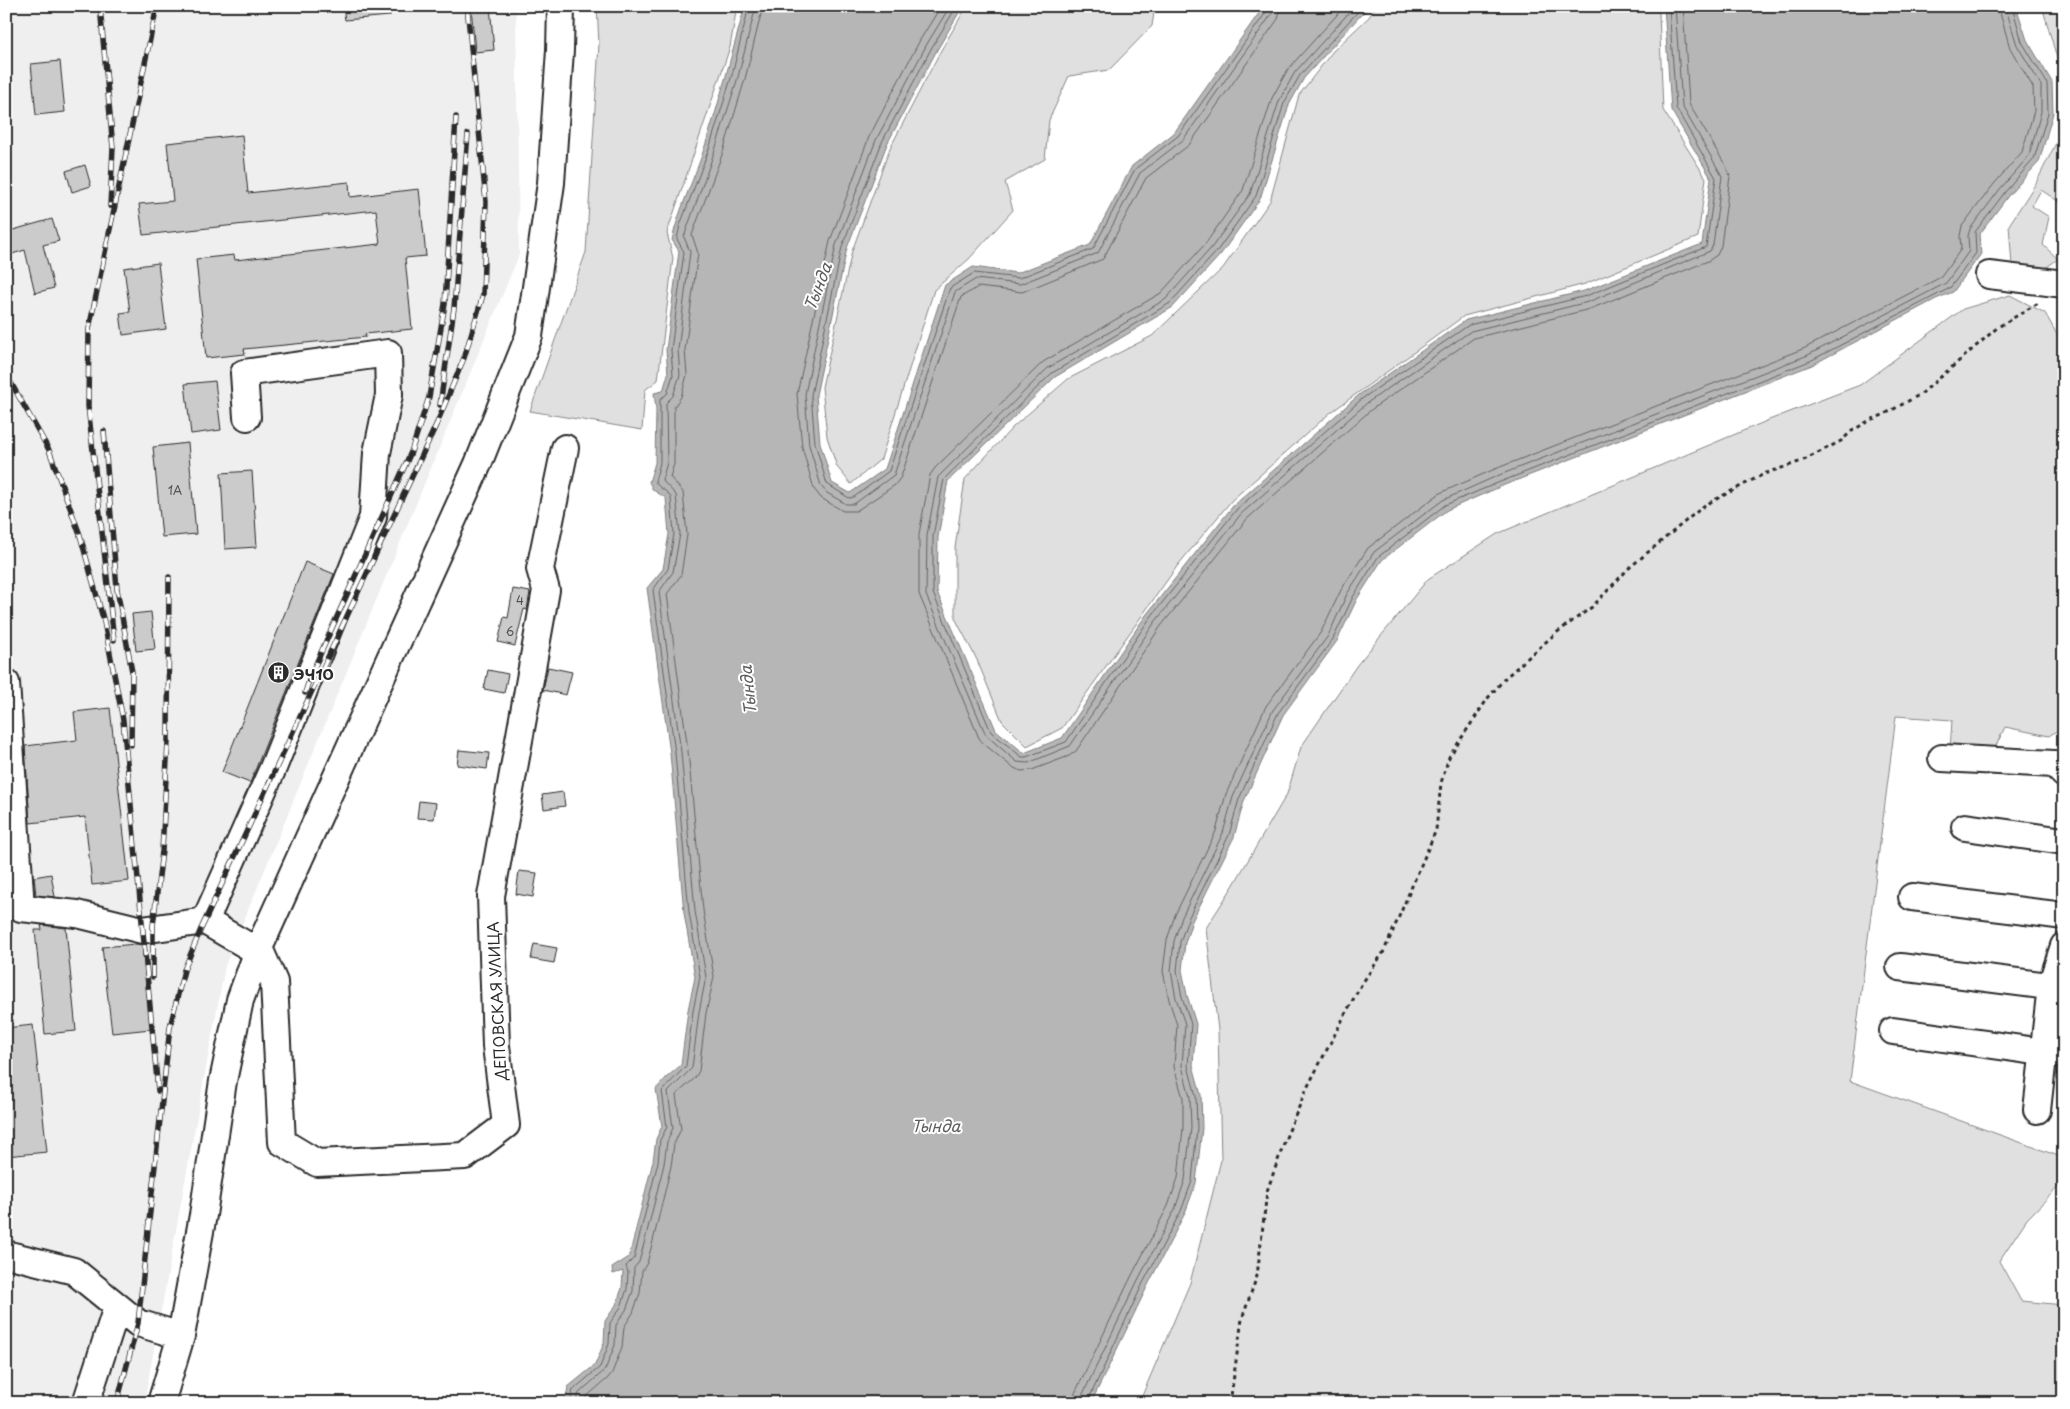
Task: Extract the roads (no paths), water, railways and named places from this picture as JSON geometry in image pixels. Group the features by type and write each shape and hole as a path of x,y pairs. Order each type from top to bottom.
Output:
{"street":[{"path":"161,1403 181,1336 203,1215 223,1081 240,1000 259,948 478,464 529,336 551,183 561,6"},
{"path":"1989,275 2056,291"},
{"path":"205,921 273,768 373,517 377,453 389,395 388,353 244,373 247,417"},
{"name":"ДЕПОВСКАЯ УЛИЦА","path":"259,948 274,982 282,1142 317,1163 464,1156 506,1125 496,1046 491,896 546,590 540,569 565,448"},
{"path":"6,683 21,908 77,914 142,930 205,921 255,950 256,946 259,948"},
{"path":"1942,758 2054,764 2064,774"},
{"path":"1965,827 2064,841"},
{"path":"1912,898 2064,916"},
{"path":"2037,1110 2053,1053 2057,987 2064,946"},
{"path":"1900,967 2057,987"},
{"path":"1893,1031 2053,1053"},
{"path":"6,1254 74,1272 138,1324 181,1336"},
{"path":"86,1403 117,1307"}],"water":[{"name":"Тында","path":"745,6 963,6 937,50 887,144 847,248 816,395 820,443 832,483 850,493 885,469 945,285 973,267 1017,273 1090,245 1132,166 1174,133 1264,6 1369,6 1304,78 1289,105 1260,199 1221,254 1173,307 1055,377 948,481 938,537 937,592 996,730 1024,753 1062,738 1146,615 1233,506 1360,394 1466,320 1584,291 1702,244 1711,178 1671,110 1664,6 2016,6 2027,40 2052,82 2053,113 2039,162 2008,196 1979,235 1981,254 1953,292 1936,299 1812,365 1502,486 1447,510 1382,560 1357,599 1337,641 1283,715 1244,801 1234,837 1192,921 1185,943 1182,970 1196,1024 1193,1065 1201,1095 1202,1128 1196,1183 1185,1213 1091,1403 565,1403 568,1387 595,1365 604,1343 605,1321 616,1305 622,1288 623,1271 613,1274 612,1268 629,1257 653,1161 656,1139 662,1126 656,1089 681,1065 688,1010 695,977 684,913 670,753 647,588 663,569 669,534 666,498 653,490 649,482 655,463 656,409 654,393 663,391 668,374 666,350 679,251 672,240 701,158"}],"railway":[{"path":"100,6 113,148 110,206"},
{"path":"114,640 88,406 89,329 157,6"},
{"path":"117,1403 138,1323 170,1027 184,970 201,929 437,423 464,358 483,295 486,202 467,6"},
{"path":"305,693 310,677 411,452 429,397 445,304 456,117"},
{"path":"440,405 454,308 468,134"},
{"path":"6,374 49,450 80,535 104,622 123,720 158,1091"},
{"path":"104,431 117,589 132,672 131,745"},
{"path":"153,977 153,926 162,851 168,742 169,577"}],"place":[{"name":"ЭЧ10","path":"278,673"}]}
